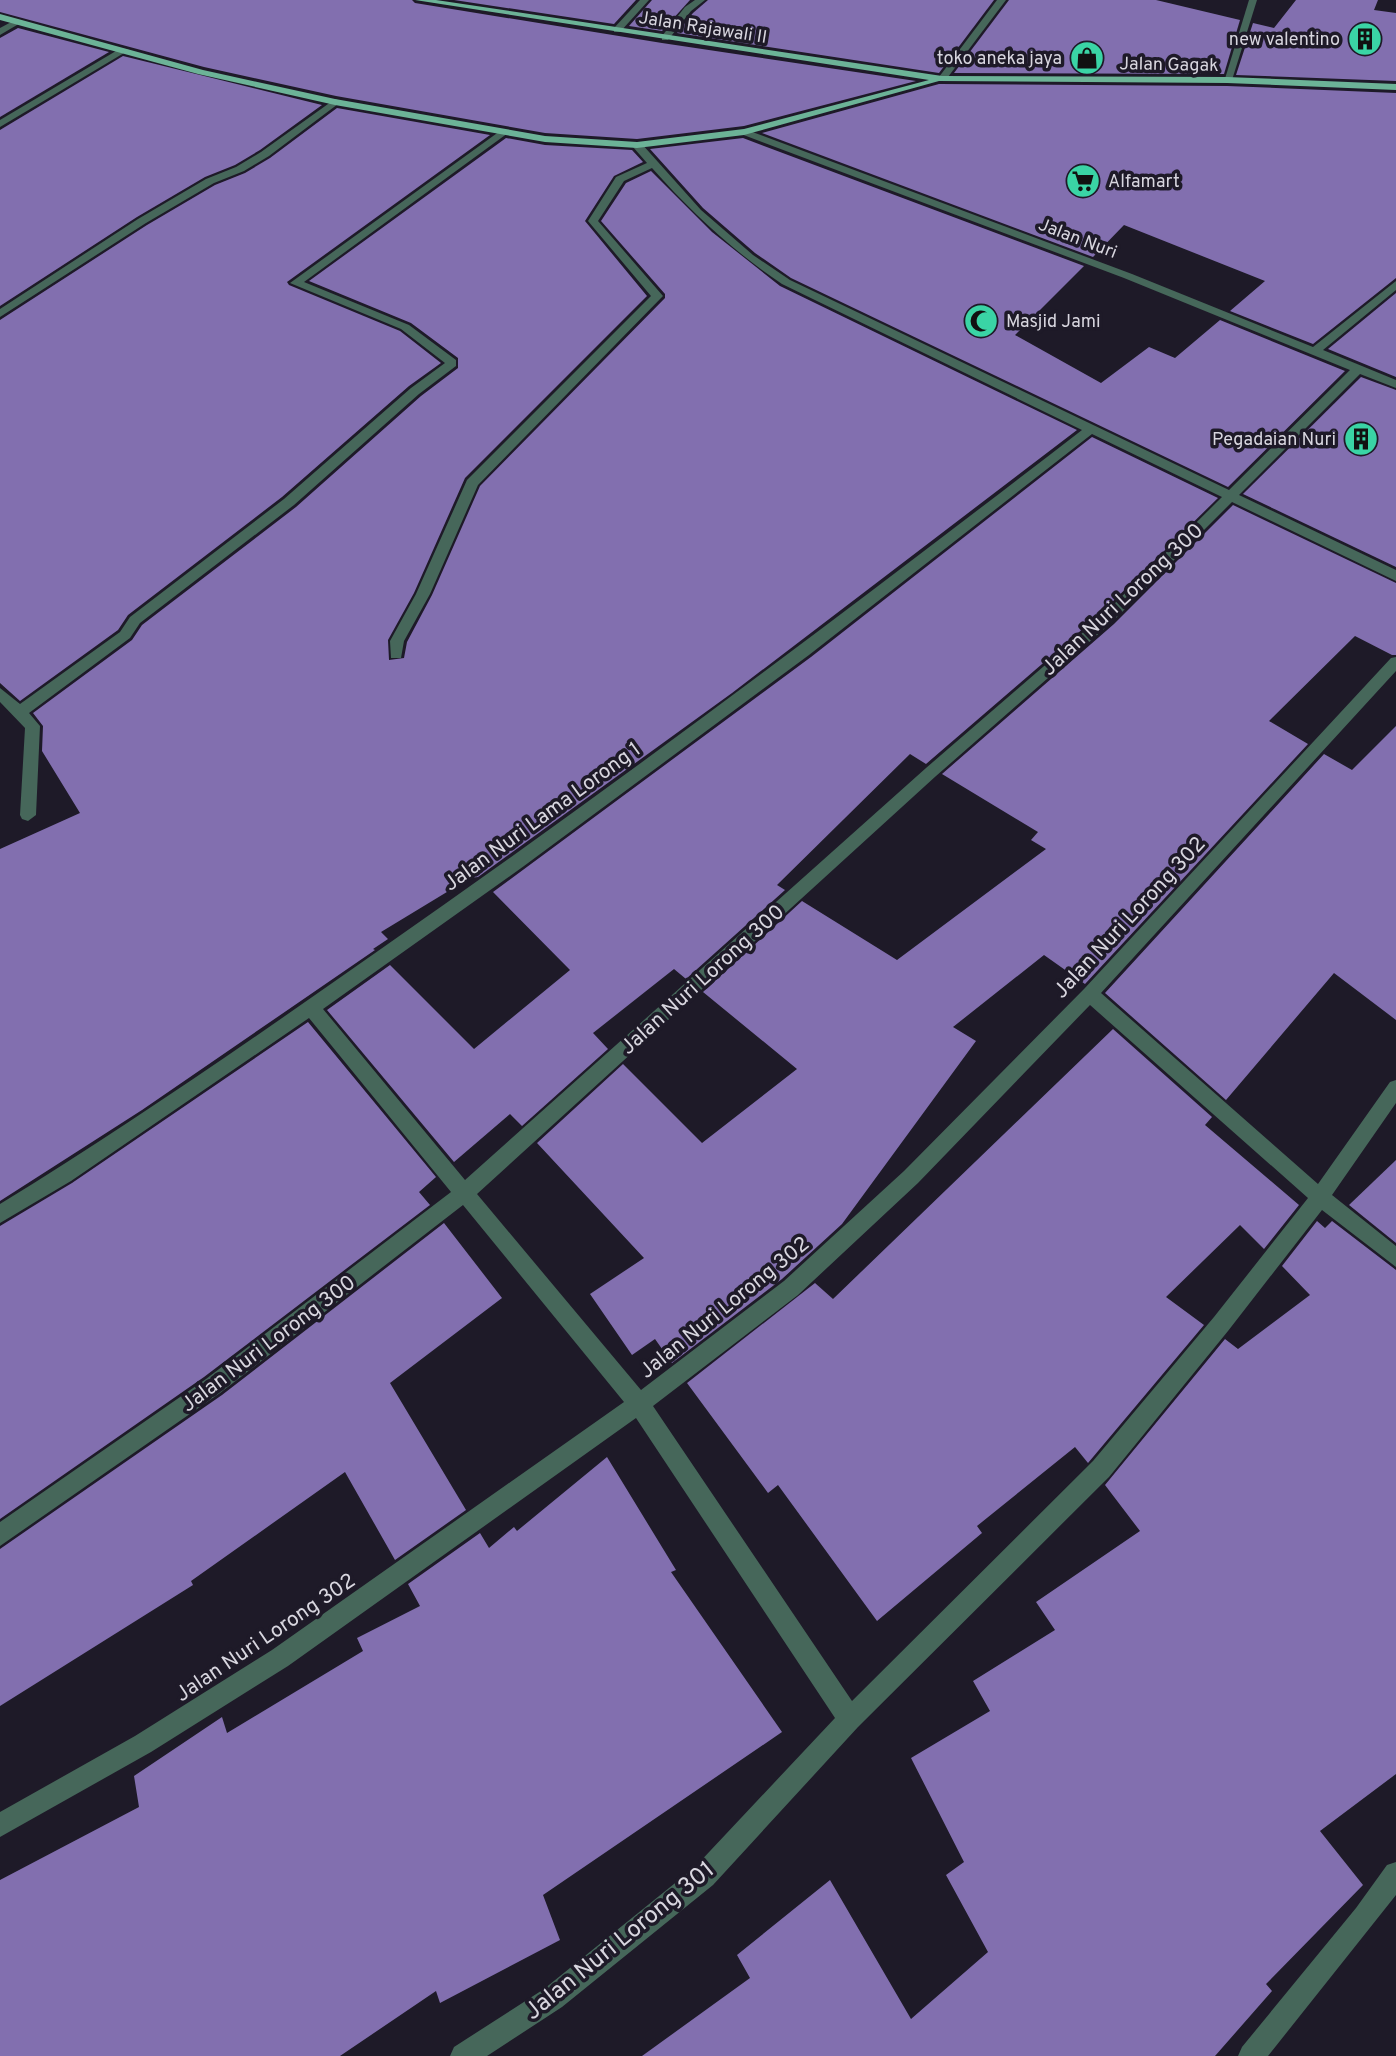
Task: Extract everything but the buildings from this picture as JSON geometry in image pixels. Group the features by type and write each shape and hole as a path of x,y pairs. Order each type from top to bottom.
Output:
{"main road":[{"name":"Jalan Rajawali II","path":"419,0 942,79"},
{"path":"0,17 201,72 335,102 545,139 637,145 744,132 942,79"},
{"name":"Jalan Gagak","path":"942,79 1227,80 1396,87"}],"street":[{"path":"617,30 645,0"},
{"path":"665,38 688,9 701,0"},
{"path":"942,79 1002,0"},
{"path":"1227,80 1253,0"},
{"path":"0,32 18,22"},
{"path":"0,124 124,50"},
{"path":"0,314 142,221 210,181 240,169 265,154 335,102"},
{"name":"Jalan Nuri","path":"744,132 1128,276 1396,384"},
{"path":"19,712 125,635 135,620 152,605 289,502 415,391 452,363 405,327 296,283 503,133"},
{"path":"637,145 697,212 749,257 786,282 1396,576"},
{"path":"396,654 397,641 423,594 472,483 657,296 593,221 620,179 655,163"},
{"path":"1315,351 1396,284"},
{"name":"Jalan Nuri Lorong 300","path":"0,1535 213,1386 463,1194 932,772 1107,619 1358,369"},
{"name":"Jalan Nuri Lama Lorong 1","path":"0,1214 64,1175 311,1008 528,855 804,652 1092,428"},
{"name":"Jalan Nuri Lorong 302","path":"0,1825 143,1744 280,1658 639,1404 791,1288 911,1177 1090,994 1396,662"},
{"path":"0,693 33,726 28,815"},
{"path":"1090,994 1320,1197 1396,1258"},
{"path":"311,1008 639,1404 850,1719"},
{"name":"Jalan Nuri Lorong 301","path":"463,2056 553,1998 704,1876 850,1719 1101,1468 1221,1324 1320,1197 1396,1088"},
{"path":"1251,2056 1366,1917 1396,1874"}],"place":[{"name":"new valentino","path":"1365,39"},
{"name":"toko aneka jaya","path":"1087,58"},
{"name":"Alfamart","path":"1083,181"},
{"name":"Masjid Jami","path":"981,321"},
{"name":"Pegadaian Nuri","path":"1361,439"}]}
